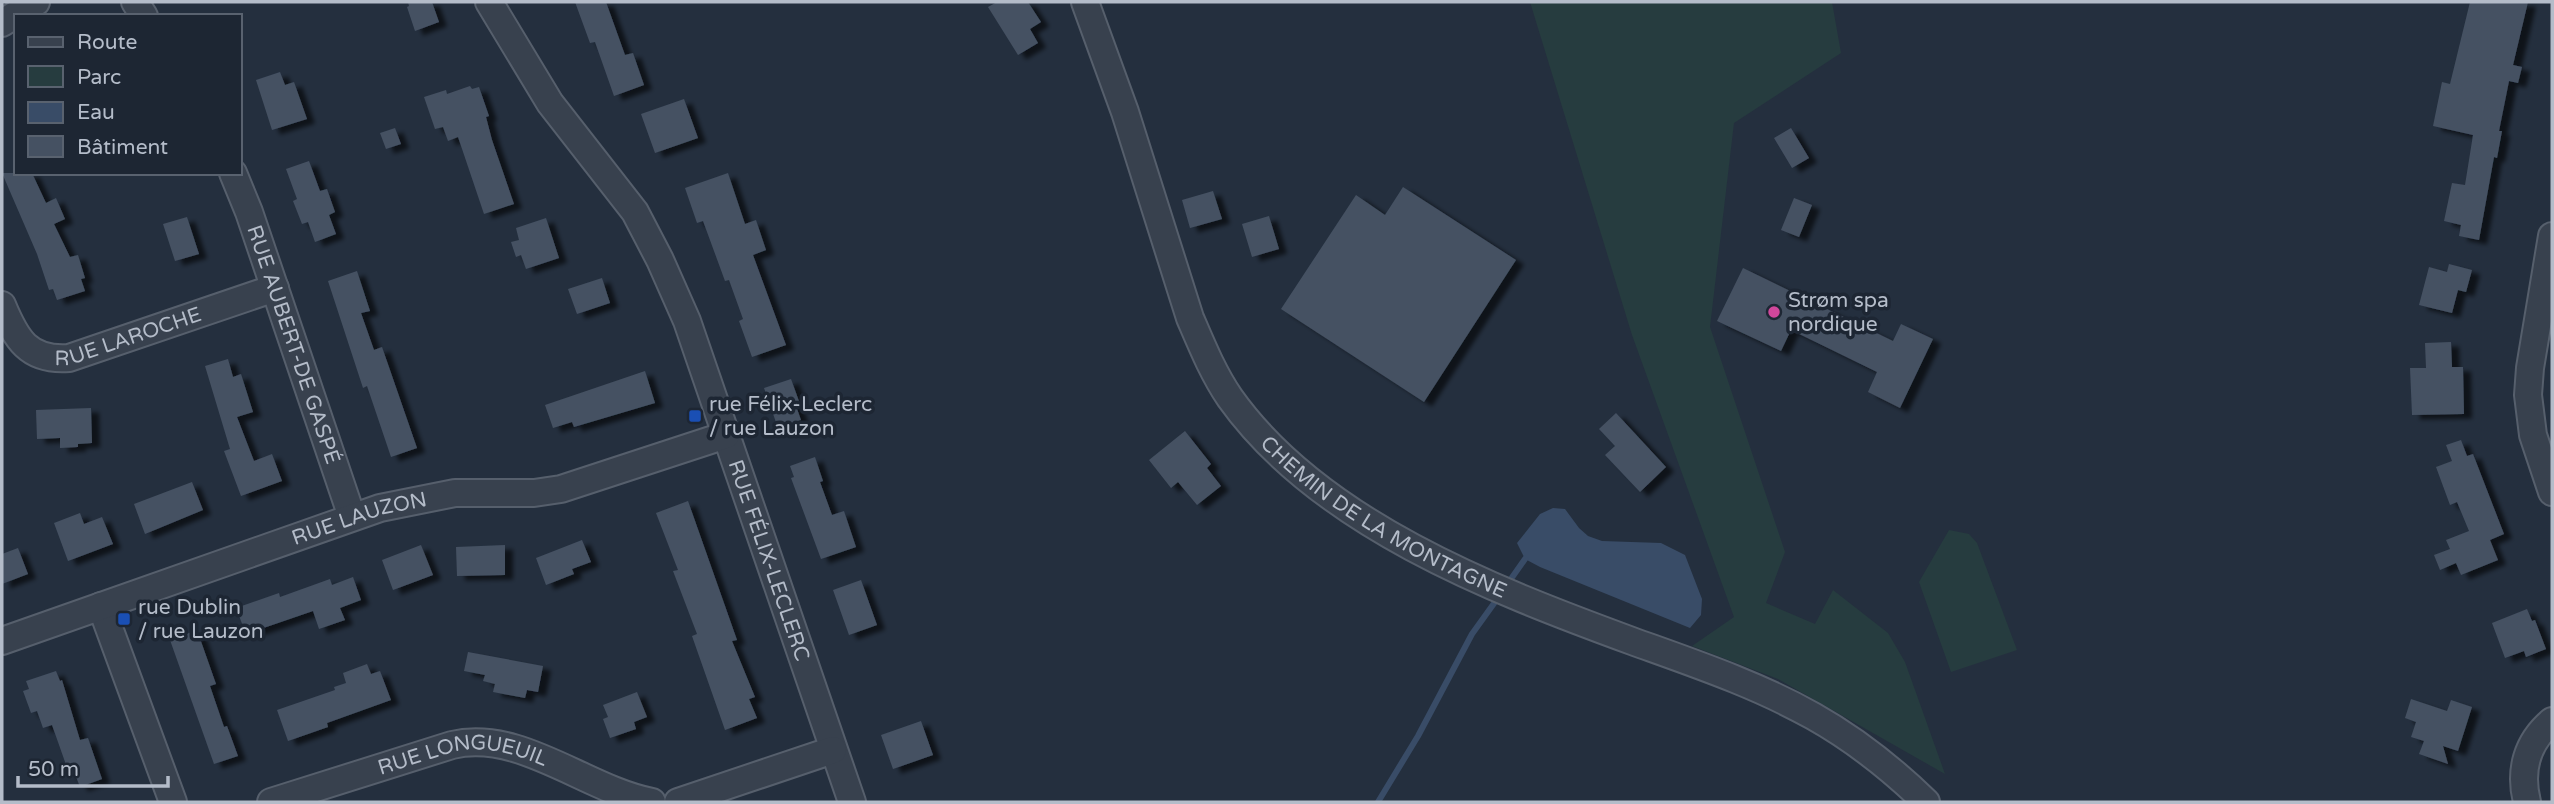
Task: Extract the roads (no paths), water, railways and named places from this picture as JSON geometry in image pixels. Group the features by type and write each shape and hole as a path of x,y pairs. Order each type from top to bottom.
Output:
{"street":[{"path":"17,14 36,2"},
{"name":"RUE FÉLIX-LECLERC","path":"489,2 550,103 611,181 645,230 672,285 687,321 852,802"},
{"name":"RUE FÉLIX-LECLERC","path":"507,2 529,71"},
{"name":"CHEMIN DE LA MONTAGNE","path":"1085,2 1117,89 1190,318 1203,350 1229,397 1282,457 1320,488 1399,538 1484,582 1522,600 1787,702 1837,730 1864,749 1926,802"},
{"name":"RUE AUBERT-DE GASPÉ","path":"234,175 352,517"},
{"path":"2552,236 2528,395 2533,435 2552,492"},
{"name":"RUE LAROCHE","path":"2,306 15,334 25,346 46,357 69,359 275,288"},
{"name":"RUE LAUZON","path":"2,642 352,517 444,494 534,493 561,489 726,435"},
{"path":"101,607 173,802"},
{"path":"2527,802 2523,783 2527,757 2539,734 2552,721"},
{"name":"RUE LONGUEUIL","path":"271,802 452,745 480,741 508,746 600,786 652,802"},
{"path":"678,802 833,750"}],"water":[{"path":"1553,508 1565,509 1588,536 1602,541 1661,543 1685,555 1702,599 1701,615 1690,628 1525,559 1517,543 1540,514"}],"waterway":[{"path":"1506,586 1525,559"},
{"path":"1378,802 1418,736 1472,634 1500,595"}],"place":[{"name":"Strøm spa nordique","path":"1774,312"},
{"name":"rue Félix-Leclerc / rue Lauzon","path":"695,416"},
{"name":"rue Dublin / rue Lauzon","path":"124,619"}]}
